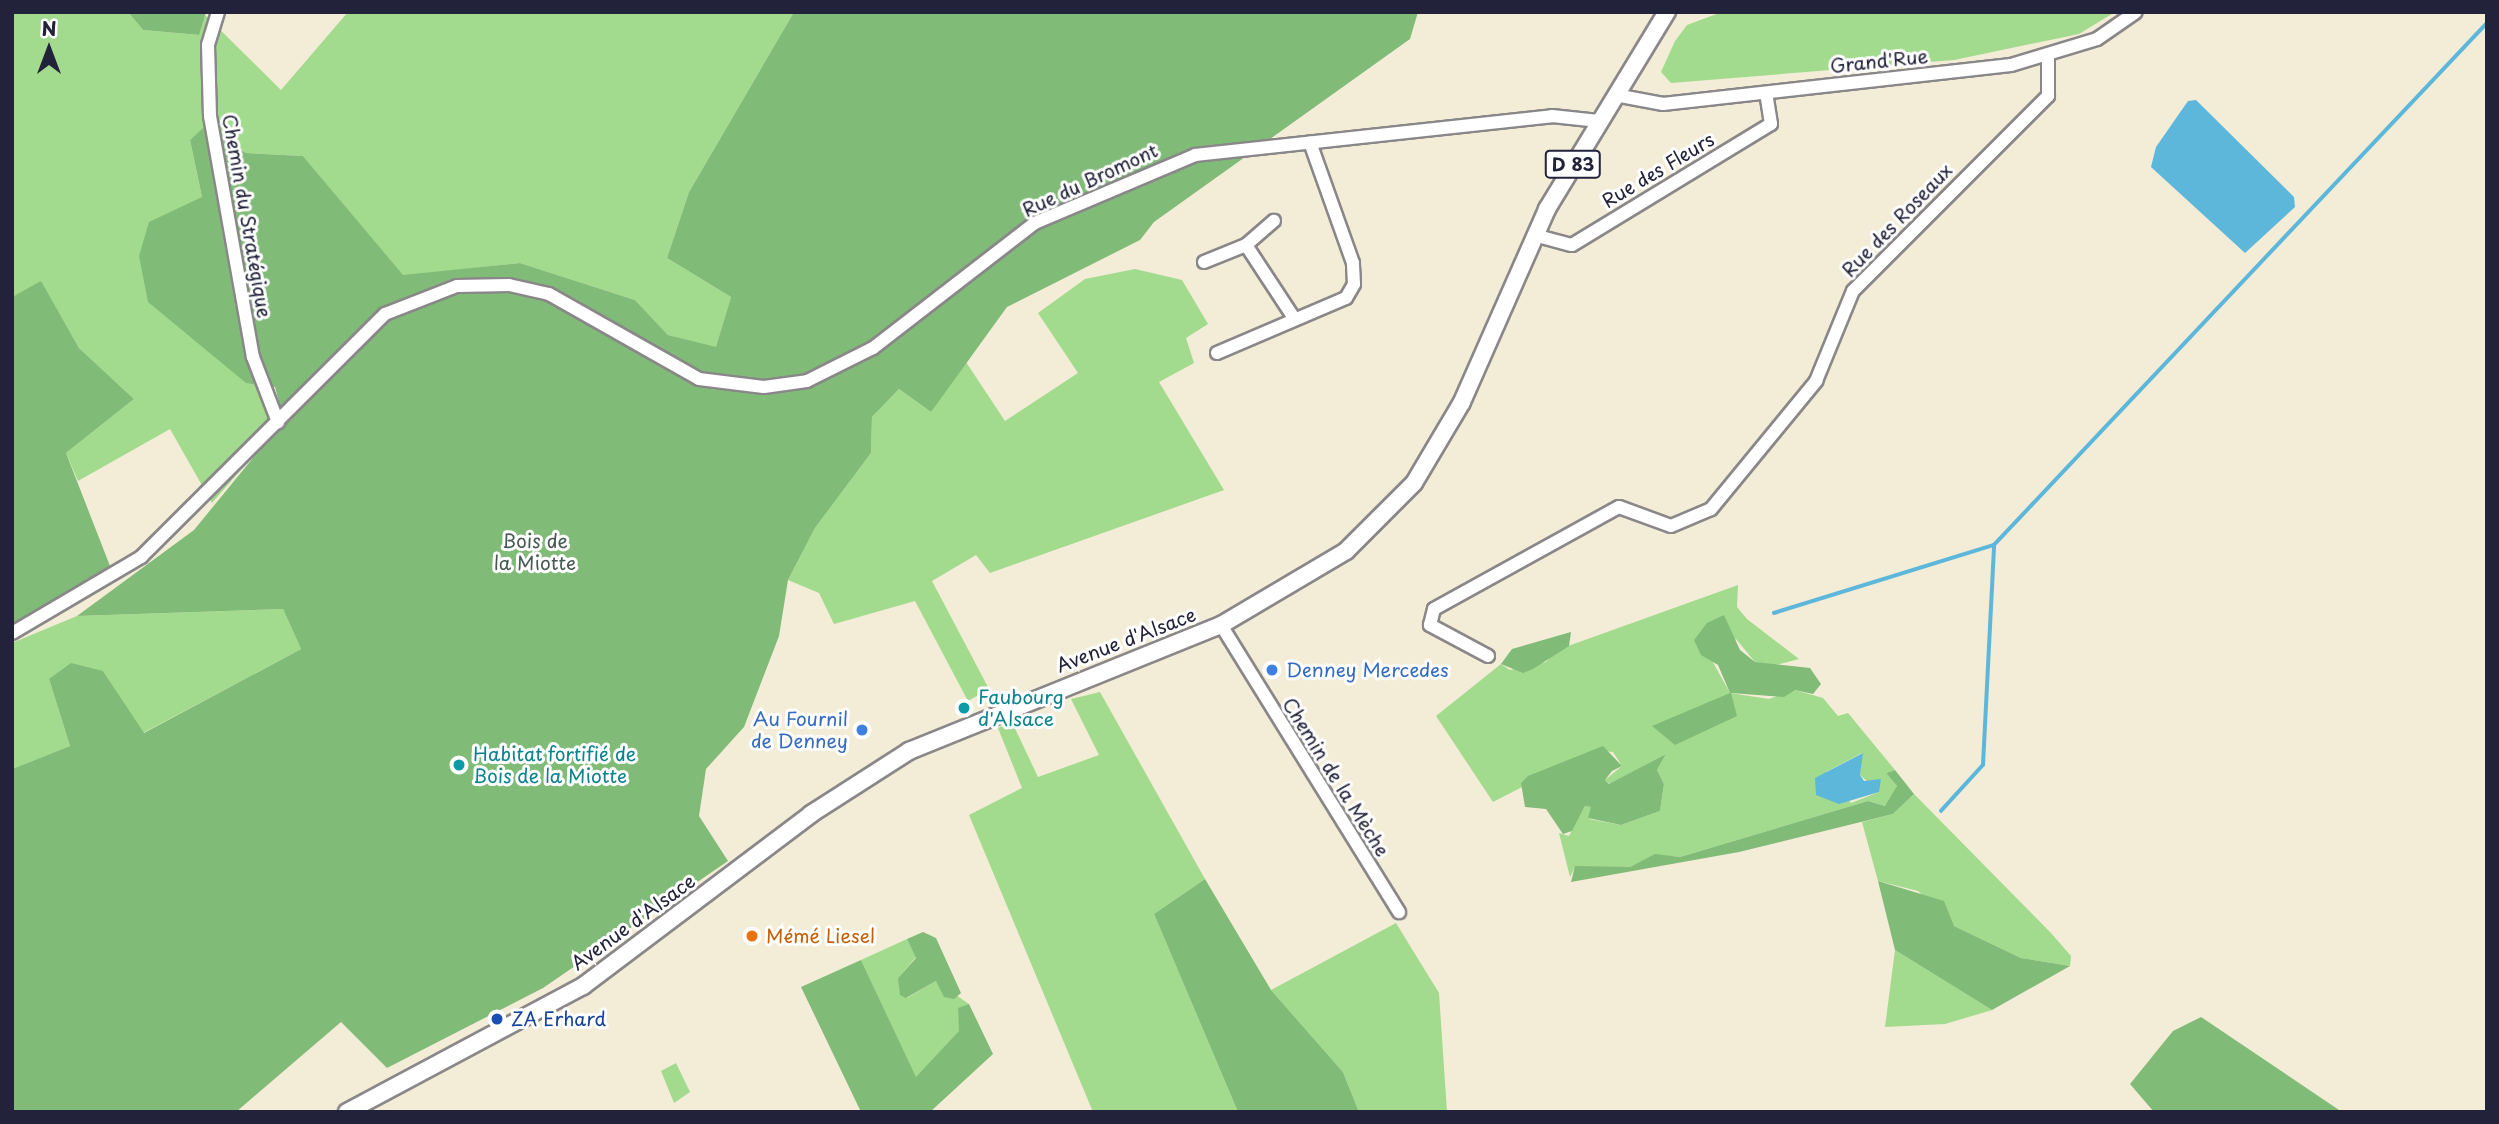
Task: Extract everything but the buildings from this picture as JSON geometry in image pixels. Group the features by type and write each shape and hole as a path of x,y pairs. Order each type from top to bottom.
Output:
{"main road":[{"name":"Avenue d'Alsace","path":"346,1112 583,985 811,814 909,751 1221,625 1327,565 1413,483 1462,402 1534,236 1615,94 1667,12"}],"street":[{"name":"Chemin du Stratégique","path":"218,12 208,46 210,116 253,357 278,422"},
{"name":"Grand'Rue","path":"1615,94 1663,104 2048,57 2097,39 2136,12"},
{"name":"Rue des Roseaux","path":"1488,656 1430,625 1434,609 1619,507 1671,526 1711,509 1816,381 1853,291 2048,96 2048,57"},
{"name":"Rue des Fleurs","path":"1534,236 1572,245 1771,124 1766,93"},
{"name":"Rue du Bromont","path":"12,633 141,557 385,314 457,286 509,285 549,295 699,379 764,387 807,381 845,366 990,252 1107,189 1195,155 1552,116 1599,121"},
{"path":"1217,354 1294,318 1346,298 1354,284 1353,263 1310,142"},
{"path":"1205,262 1246,245 1274,221"},
{"path":"1246,245 1294,318"},
{"name":"Chemin de la Mèche","path":"1221,625 1399,912"}],"green space":[{"path":"12,12 128,12 143,30 198,35 205,15 281,90 348,12 794,12 689,192 667,258 731,297 716,348 668,335 635,300 520,263 403,276 303,156 246,153 203,129 190,140 202,197 284,420 212,503 170,429 78,481 66,453 134,399 79,348 41,282 12,297"},
{"path":"128,12 206,12 199,35 143,30"},
{"name":"Bois de la Miotte","path":"794,12 1418,12 1410,39 1154,222 1140,240 1007,307 931,412 899,389 872,417 871,453 815,528 788,580 779,636 744,727 706,769 699,816 728,861 543,988 387,1068 341,1022 236,1112 12,1112 12,769 70,746 49,679 71,663 103,671 144,733 301,649 283,609 77,616 194,530 284,420 275,387 246,383 148,302 139,256 149,222 202,197 190,140 203,128 246,153 303,156 403,275 520,263 635,300 668,335 716,347 731,297 667,258 689,192"},
{"path":"1722,12 2115,12 2079,34 1954,60 1671,83 1661,72 1675,41 1687,25"},
{"path":"1135,269 1182,280 1208,324 1186,338 1194,363 1159,382 1224,490 990,573 976,555 932,581 989,689 968,701 915,601 834,624 819,593 788,580 815,528 871,453 872,417 899,389 931,412 964,359 1005,421 1078,373 1038,313 1085,279"},
{"path":"41,281 79,348 134,399 66,453 110,566 12,626 12,297"},
{"path":"1738,585 1737,607 1747,619 1799,659 1772,666 1755,662 1736,639 1710,657 1730,693 1769,699 1795,690 1823,698 1838,716 1848,713 1895,770 1886,773 1897,786 1894,794 1885,806 1868,801 1680,857 1655,855 1630,867 1575,867 1570,877 1559,833 1569,836 1585,806 1592,807 1589,819 1621,825 1660,811 1664,784 1657,770 1666,754 1610,784 1605,780 1622,766 1613,752 1594,750 1493,802 1436,716 1501,664 1510,670 1546,662 1557,650","holes":["1862,753 1860,775 1879,792 1851,803 1826,772"]},
{"path":"283,609 301,649 143,733 103,671 49,679 70,746 12,769 12,643 77,616"},
{"path":"1724,615 1740,650 1755,662 1810,668 1821,684 1813,694 1795,690 1784,697 1731,693 1737,716 1675,745 1652,726 1730,693 1718,665 1701,655 1694,640 1707,623"},
{"path":"1571,632 1569,646 1533,669 1523,673 1501,664 1512,649"},
{"path":"1100,692 1205,879 1154,914 1238,1112 1093,1112 969,815 1022,788 998,728 1012,722 1038,777 1099,755 1071,699"},
{"path":"1603,746 1622,766 1612,771 1605,780 1609,784 1666,754 1657,770 1664,784 1660,811 1621,825 1588,818 1591,807 1585,806 1572,831 1563,834 1546,809 1525,807 1521,783 1528,776"},
{"path":"1895,770 1914,794 1893,814 1739,852 1571,882 1575,866 1630,867 1655,854 1680,857 1868,801 1885,806 1897,786 1886,773"},
{"path":"1914,794 2051,933 2071,956 2070,966 2021,958 1954,926 1918,891 1878,881 1862,822 1893,814"},
{"path":"1205,879 1271,990 1343,1072 1359,1112 1238,1112 1154,914"},
{"path":"1878,881 1944,901 1954,926 2021,958 2070,966 1992,1010 1895,950"},
{"path":"1396,923 1439,993 1447,1112 1359,1112 1343,1072 1271,990"},
{"path":"923,932 936,938 961,993 954,999 944,997 936,981 906,998 900,995 898,978 916,958 907,939"},
{"path":"907,939 916,957 898,978 907,998 936,981 969,1004 958,1009 960,1031 916,1078 861,960"},
{"path":"1895,950 1992,1010 1945,1024 1885,1027"},
{"path":"861,960 916,1077 959,1031 958,1008 969,1004 993,1054 930,1112 861,1112 801,987"},
{"path":"2201,1017 2342,1112 2154,1112 2130,1084 2173,1031"},
{"path":"676,1063 690,1092 674,1103 661,1071"}],"water":[{"path":"2196,100 2294,197 2295,207 2245,253 2151,167 2156,147 2188,101"},
{"path":"1863,753 1860,775 1864,781 1881,779 1879,792 1839,804 1816,795 1815,778"}],"waterway":[{"path":"1774,613 1994,545 2487,23"},
{"path":"1941,811 1983,765 1994,546"}],"place":[{"name":"Denney Mercedes","path":"1272,670"},
{"name":"Faubourg d'Alsace","path":"964,708"},
{"name":"Au Fournil de Denney","path":"862,730"},
{"name":"Habitat fortifié de Bois de la Miotte","path":"459,765"},
{"name":"Mémé Liesel","path":"752,936"},
{"name":"ZA Erhard","path":"497,1019"}]}
